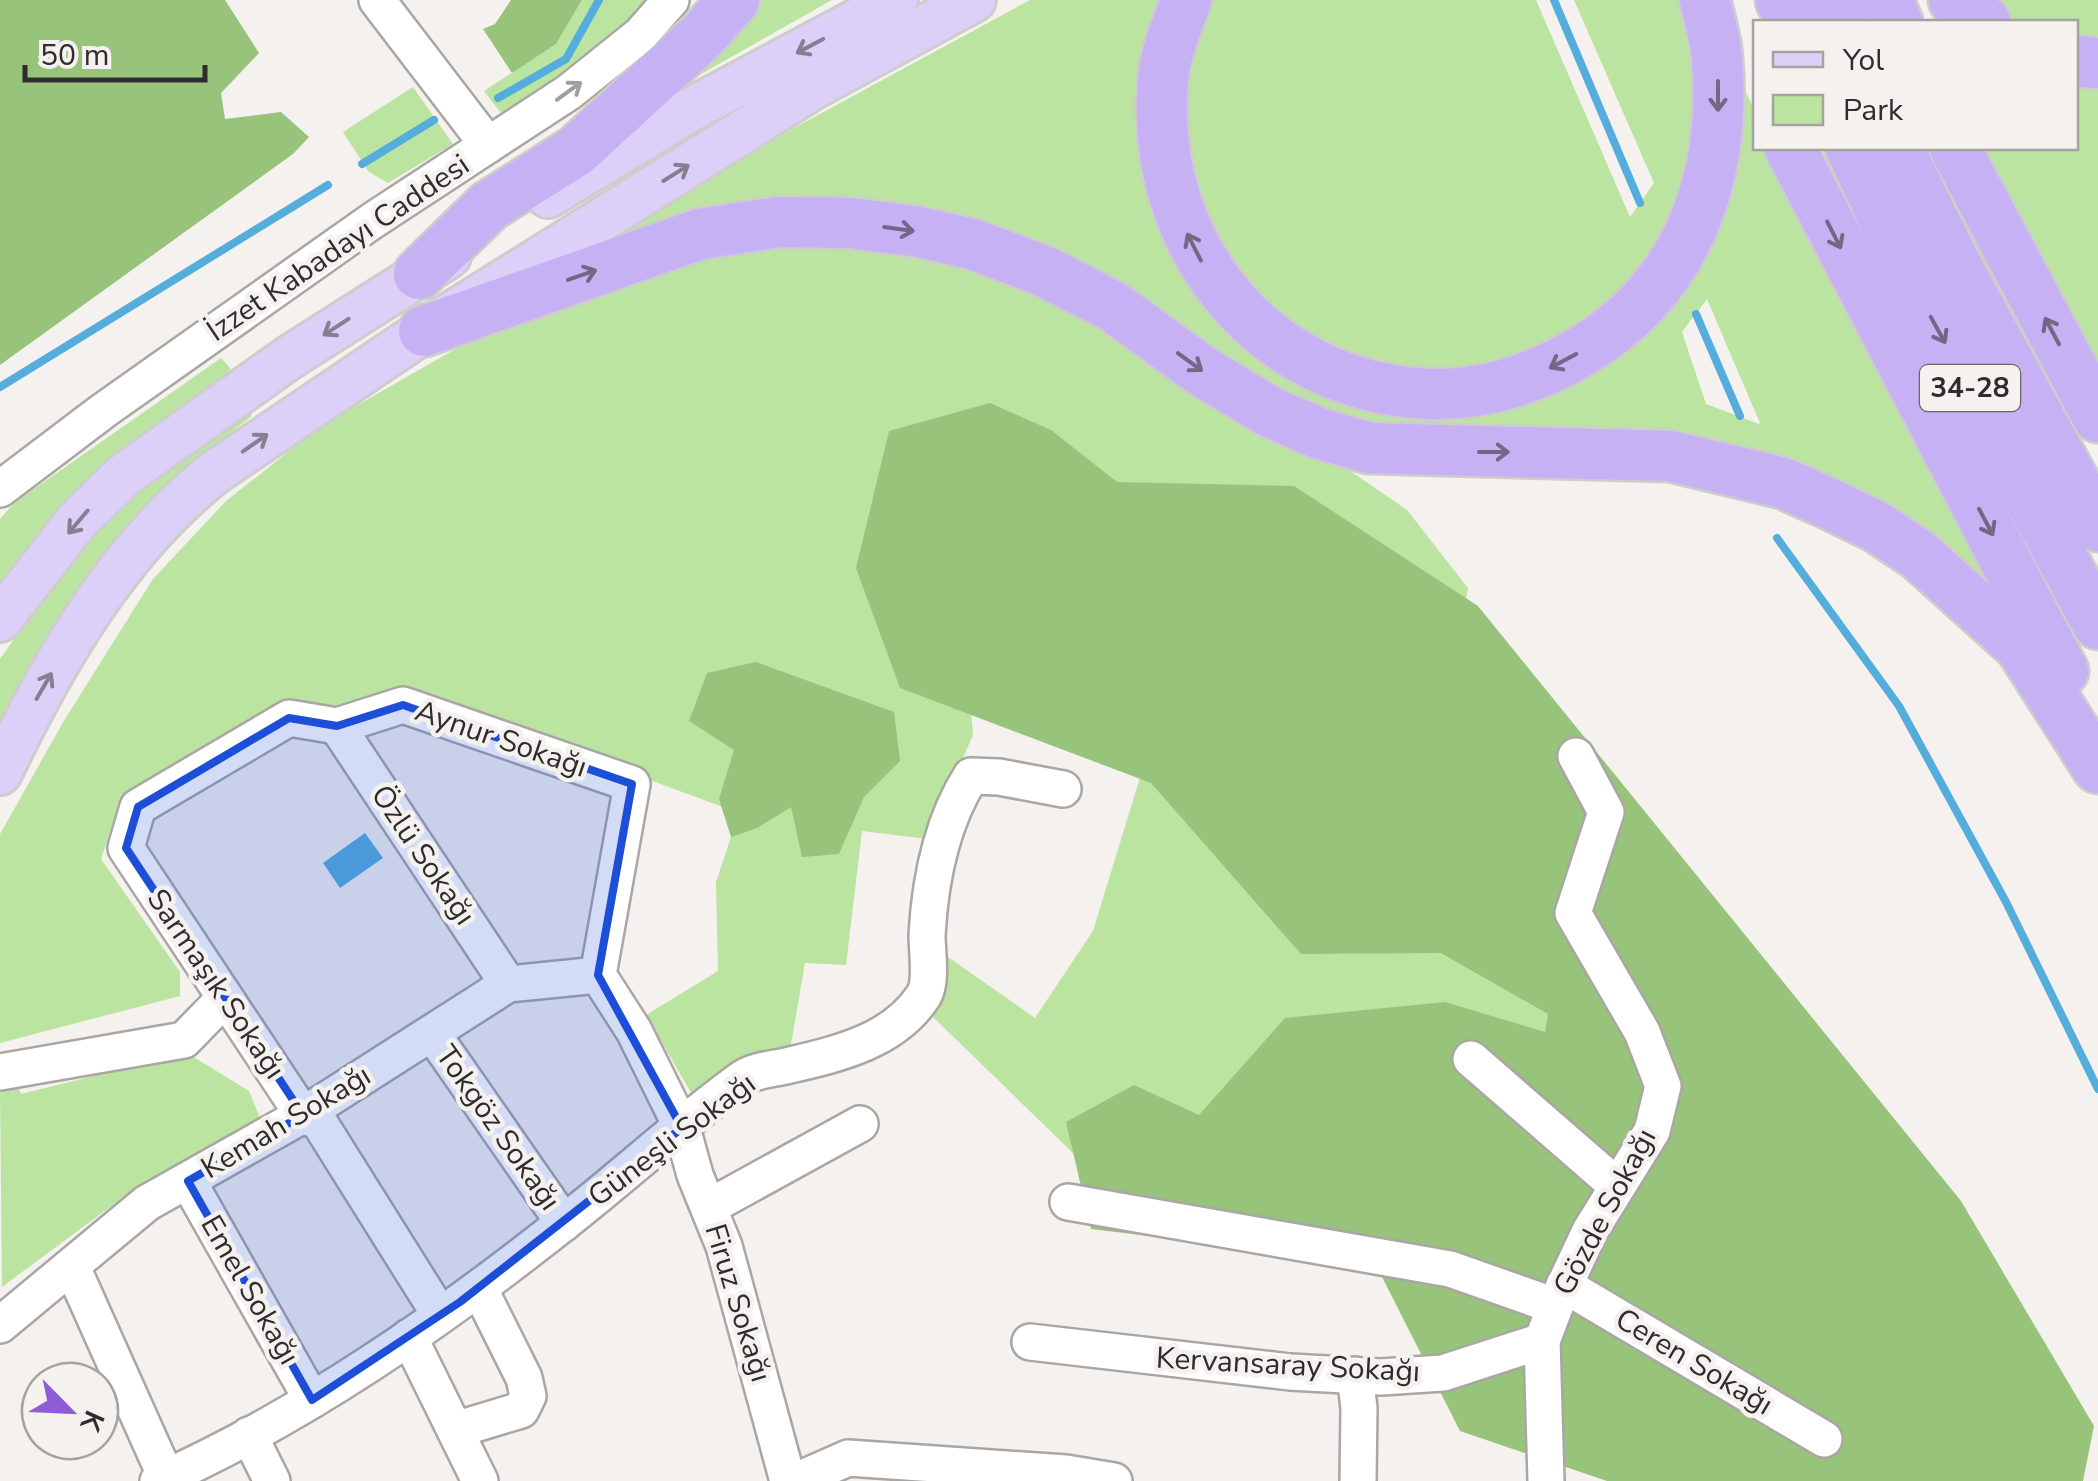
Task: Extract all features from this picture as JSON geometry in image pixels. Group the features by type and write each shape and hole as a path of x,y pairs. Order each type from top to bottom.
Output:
{"highway":[{"path":"418,274 490,206 576,151 703,35 734,0"},
{"path":"1186,0 1163,78 1164,148 1180,217 1201,262 1235,303 1298,355 1349,378 1430,394 1499,388 1534,376 1598,342 1660,285 1681,253 1697,217 1716,137 1717,55 1705,0"},
{"path":"1722,0 1753,69"},
{"path":"1954,0 1981,20"},
{"path":"1791,150 2098,740"},
{"name":"34-28","path":"1851,150 1922,300 2098,624"},
{"name":"34-28","path":"1899,150 1953,260 2098,526"},
{"path":"1956,150 2098,417"},
{"path":"424,331 700,234 780,222 852,223 974,244 1046,272 1114,307 1202,371 1270,412 1318,433 1369,448 1670,456 1783,483 1832,505 1877,527 1919,556 2020,646 2098,768"}],"main road":[{"path":"0,620 76,522 124,475 290,356 688,111 896,0"},
{"path":"0,773 69,643 125,563 158,523 214,472 424,331 814,87 974,0"}],"street":[{"path":"377,0 488,145"},
{"name":"İzzet Kabadayı Caddesi","path":"0,489 277,288 581,83 640,35 671,0"},
{"name":"Aynur Sokağı","path":"126,848 138,807 289,718 337,726 402,705 632,784 598,975"},
{"name":"Özlü Sokağı","path":"337,726 508,984"},
{"name":"Gözde Sokağı","path":"1546,1481 1540,1382 1542,1342 1590,1231 1652,1130 1664,1086 1642,1032 1573,913 1606,812 1576,756"},
{"name":"Güneşli Sokağı","path":"162,1479 312,1400 409,1337 564,1224 748,1074 848,1052 898,1025 926,992 934,867 956,799 970,776 999,777 1063,789"},
{"name":"Sarmaşık Sokağı","path":"126,848 303,1115 319,1122 440,1315"},
{"name":"Kemah Sokağı","path":"0,1325 147,1203 303,1115 508,984 598,975"},
{"name":"Firuz Sokağı","path":"598,975 634,1030 682,1128 745,1316 792,1481"},
{"path":"0,1072 184,1040 224,999"},
{"name":"Tokgöz Sokağı","path":"432,1033 564,1224"},
{"path":"1472,1059 1618,1186"},
{"path":"709,1206 860,1124"},
{"name":"Emel Sokağı","path":"188,1180 312,1400"},
{"name":"Ceren Sokağı","path":"1068,1202 1450,1270 1560,1296 1824,1439"},
{"path":"72,1267 162,1479"},
{"path":"455,1430 521,1410 528,1396 524,1378 479,1288"},
{"path":"409,1337 480,1481"},
{"name":"Kervansaray Sokağı","path":"1030,1342 1102,1353 1355,1376 1443,1373 1542,1342"},
{"path":"1355,1376 1359,1408 1358,1481"},
{"path":"248,1435 272,1481"},
{"path":"792,1481 848,1458 1066,1472 1114,1481"}],"highlighted area":[{"path":"403,705 632,784 598,975 682,1128 460,1302 312,1400 188,1181 303,1115 126,848 138,807 289,718 337,726"}],"green space":[{"path":"0,0 225,0 259,53 221,93 225,119 281,112 309,137 293,154 0,365"},
{"path":"511,0 582,0 556,44 512,73 483,29 495,24"},
{"path":"582,0 658,0 507,121 484,91 556,44"},
{"path":"758,0 832,0 664,95"},
{"path":"1030,0 1172,0 1172,237 1390,403 1659,312 1728,56 1753,107 1753,150 1775,150 2033,639 1887,517 1333,421 1009,236 599,246 794,128","holes":["1707,299 1759,424 1706,404 1682,332"]},
{"path":"1206,0 1536,0 1630,217 1654,183 1574,0 1693,0 1708,135 1651,274 1575,344 1482,373 1411,378 1281,321 1231,274 1173,125"},
{"path":"1983,0 2098,0 2098,50 2078,46 2078,20 2008,20"},
{"path":"2078,80 2098,85 2098,373 1986,150 2078,150"},
{"path":"413,87 453,144 388,183 369,172 343,132"},
{"path":"871,241 984,262 1320,450 1407,510 1468,588 1455,660 956,515 973,735 927,839 862,831 846,965 805,963 790,1050 693,1096 646,1015 718,971 716,882 739,813 402,688 336,708 281,706 121,798 101,859 180,972 180,996 0,1043 0,834 65,719 153,579 226,501 321,426 480,335 696,260 784,244"},
{"path":"221,358 231,369 50,519 0,592 0,519 14,503"},
{"path":"990,403 1051,430 1117,482 1294,486 1478,606 1961,1201 2094,1426 2083,1481 1607,1481 1460,1431 1375,1263 1091,1229 1066,1122 1134,1085 1199,1115 1285,1018 1445,1002 1545,1032 1548,1014 1441,953 1301,954 1151,783 900,688 856,568 889,431"},
{"path":"247,407 252,416 185,468 124,533 0,732 0,659 54,583 119,506"},
{"path":"756,662 894,712 900,761 864,797 839,854 802,857 791,807 757,828 731,837 719,799 734,750 689,721 707,673"},
{"path":"1142,771 1576,993 1576,1070 1260,1113 1074,1154 932,1016 948,957 1035,1018 1093,931"},
{"path":"187,1053 249,1091 260,1118 137,1187 2,1287 0,1087 17,1084 21,1094"}],"water":[{"path":"365,833 383,858 340,888 323,863"}],"waterway":[{"path":"498,98 566,59 599,0"},
{"path":"1554,0 1640,203"},
{"path":"362,164 434,120"},
{"path":"0,387 328,185"},
{"path":"1696,314 1740,416"},
{"path":"1777,538 1899,706 2006,902 2098,1089"}]}
